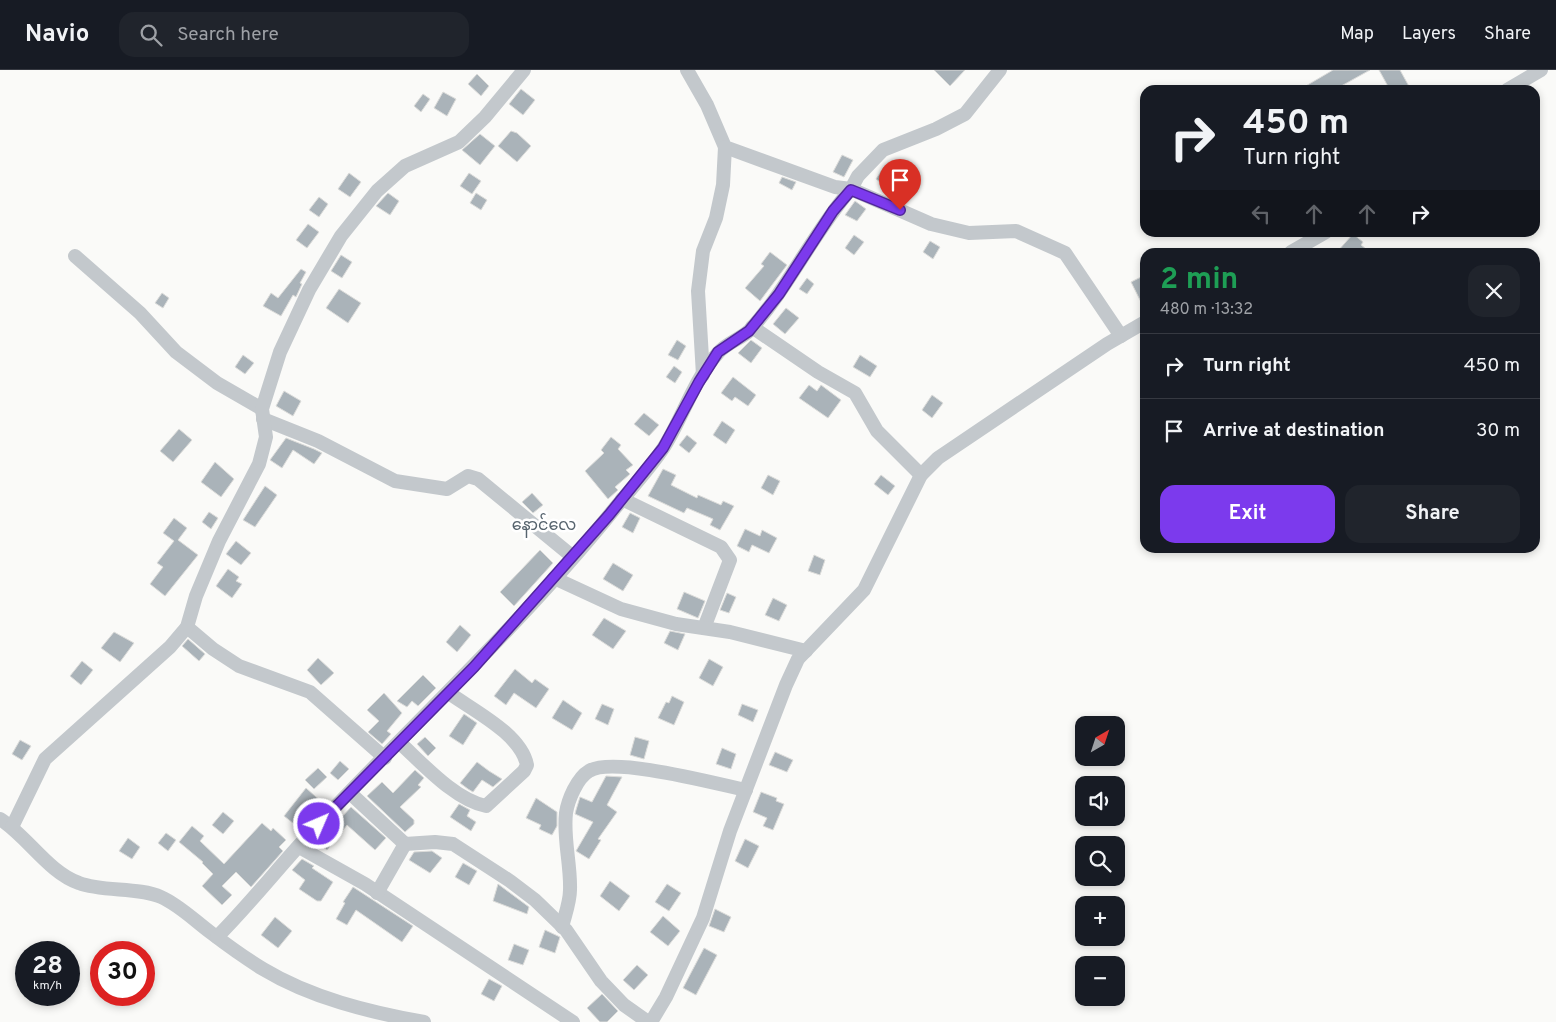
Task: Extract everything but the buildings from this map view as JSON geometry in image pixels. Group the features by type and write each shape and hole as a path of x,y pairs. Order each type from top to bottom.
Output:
{"street":[{"path":"424,1022 377,1013 322,996 264,970 160,896 80,884 65,877 6,823 45,759 170,647 187,627 196,596 219,541 259,464 266,436 263,414 284,343 309,290 341,236 377,191 405,166 459,142 485,117 524,70"},
{"path":"687,70 707,105 725,147 723,185 716,218 703,251 698,291 703,376"},
{"path":"217,937 350,793 449,693 573,557 622,499 663,448 718,352 752,327 779,294 833,211 851,190 858,176 883,150 936,129 965,114 1000,70"},
{"path":"1516,85 1541,70"},
{"path":"725,147 835,187 851,190 930,224 969,233 1016,231 1065,253 1121,336"},
{"path":"1298,248 1317,237"},
{"path":"75,256 140,313 176,352 263,414 318,440 394,482 447,489 468,476 478,479 573,557"},
{"path":"350,793 405,844 435,842 452,844 472,854 535,900 562,927 601,981 624,1005 650,1022 666,997 703,918 730,831 786,685 798,659 864,590 921,475 938,458 1140,325"},
{"path":"752,327 818,372 855,393 877,431 921,475"},
{"path":"622,499 721,547 728,554 730,560 704,628"},
{"path":"554,578 621,609 676,624 730,632 806,651"},
{"path":"187,627 213,649 240,666 310,692 385,758"},
{"path":"400,743 433,773 476,804 486,806 524,771 526,765 520,746 505,732 449,693"},
{"path":"562,927 570,891 566,814 571,795 583,776 590,770 619,767 668,773 746,790"},
{"path":"378,892 405,844"},
{"path":"299,847 378,892 573,1022"}],"district":[{"name":"နောင်လေ","path":"544,526"}],"route":[{"path":"319,824 474,667 609,515 663,448 699,382 718,352 749,331 779,294 833,211 851,190 900,210"}]}
